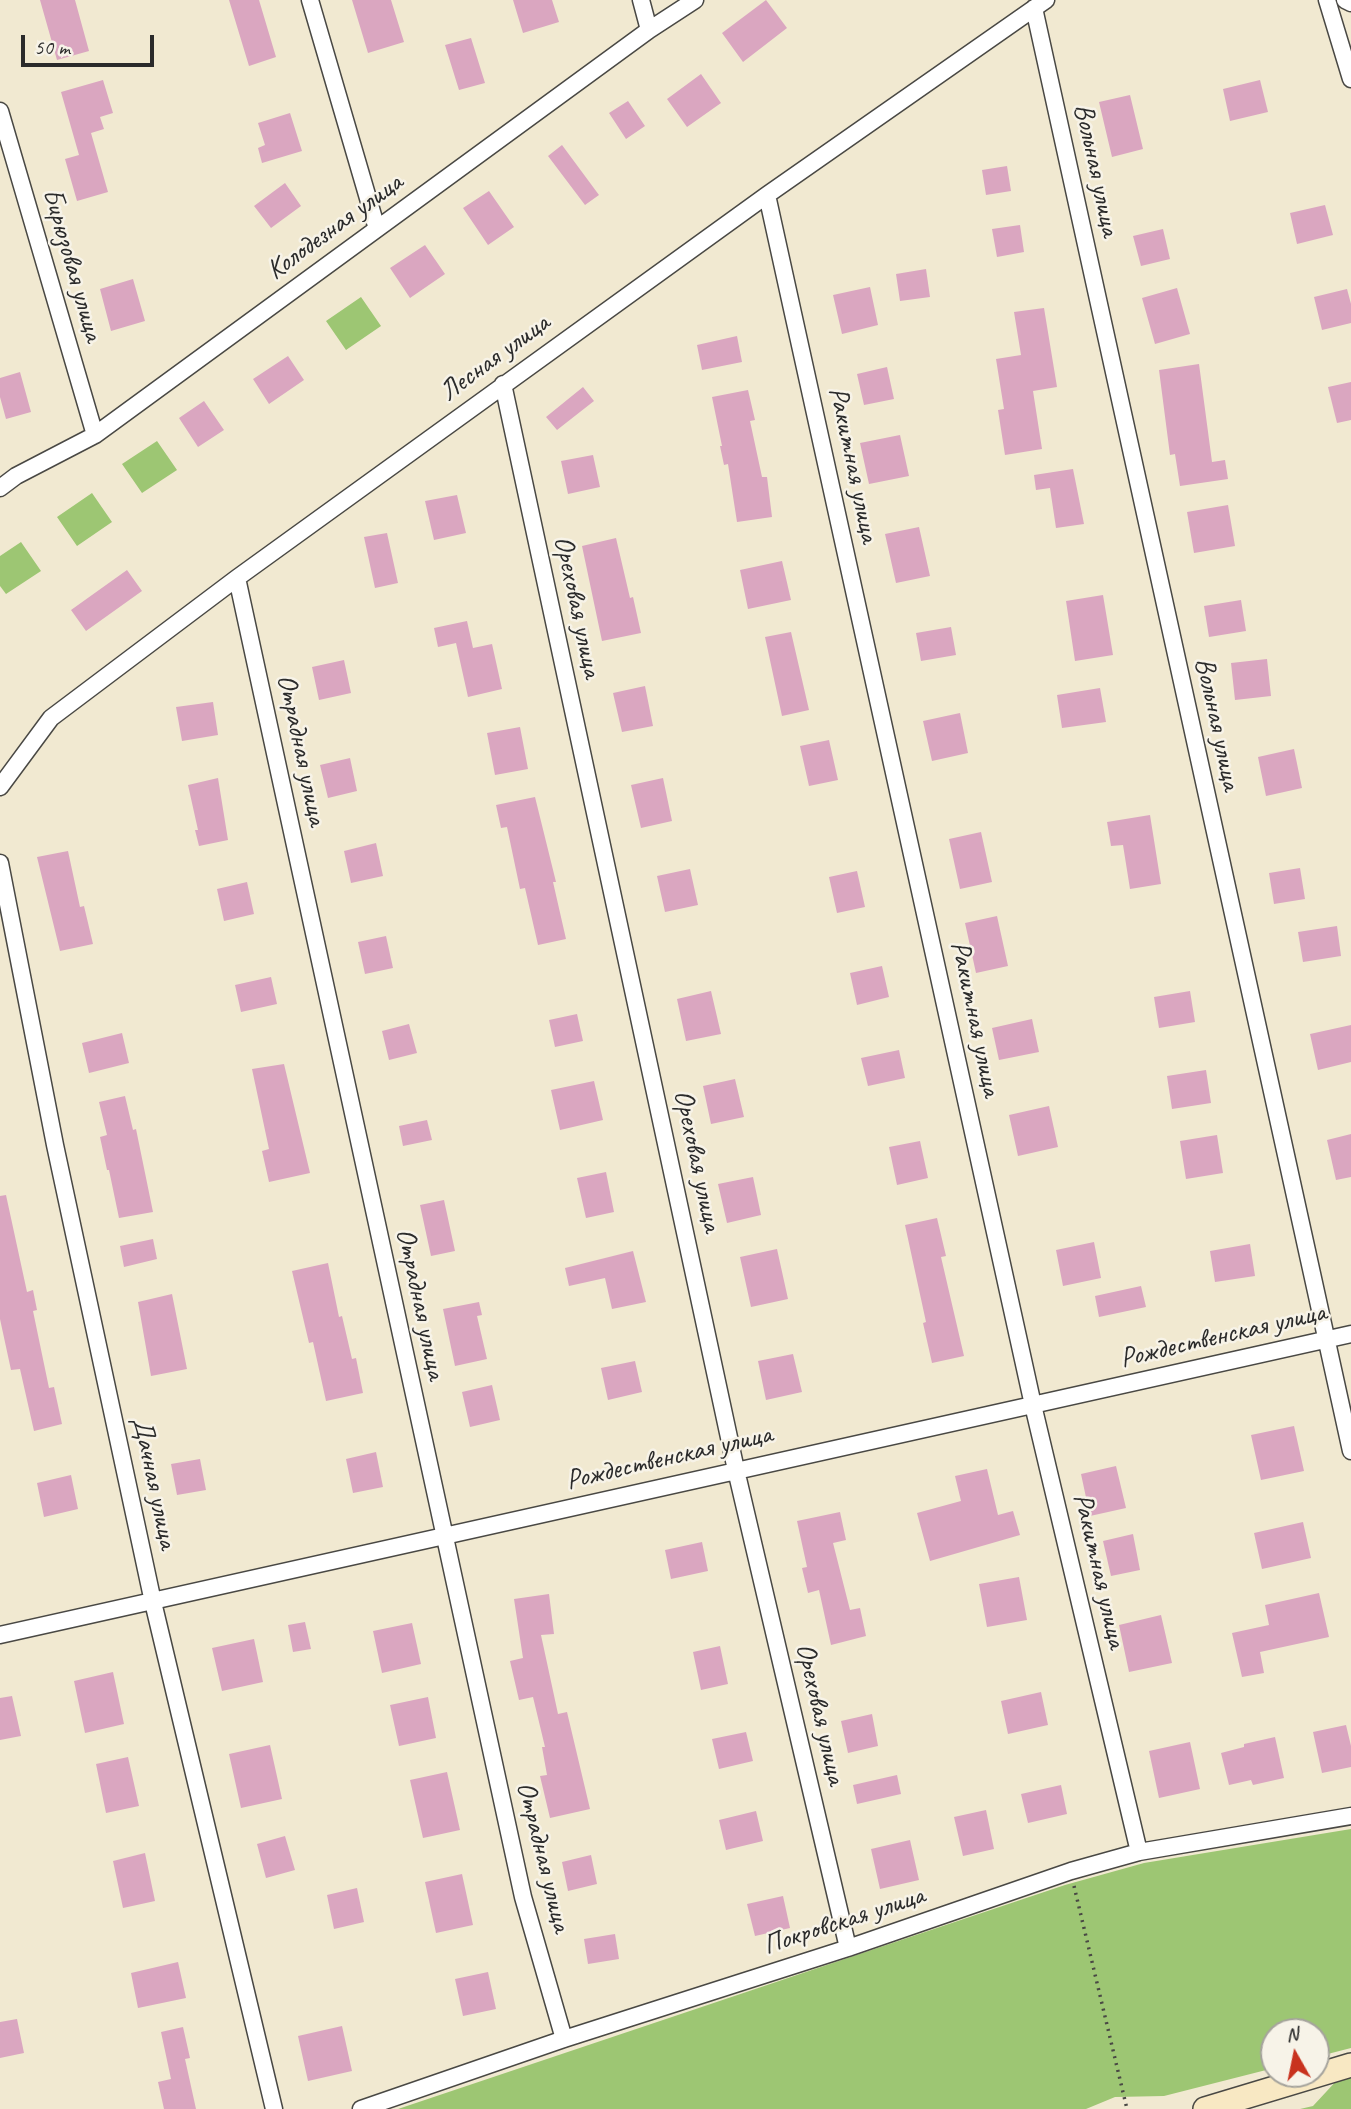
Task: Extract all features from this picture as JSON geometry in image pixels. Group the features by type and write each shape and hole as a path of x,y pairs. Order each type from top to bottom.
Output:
{"main road":[{"path":"1205,2109 1351,2065"}],"street":[{"path":"310,0 377,229"},
{"path":"641,0 649,30"},
{"name":"Колодезная улица","path":"0,488 16,476 94,435 649,30 695,0"},
{"path":"1327,0 1351,79"},
{"path":"1345,0 1351,4"},
{"name":"Лесная улица","path":"0,787 51,718 503,384 1040,4"},
{"name":"Вольная улица","path":"1040,4 1351,1451"},
{"name":"Бирюзовая улица","path":"0,111 94,435"},
{"name":"Ракитная улица","path":"767,195 1033,1405 1139,1852"},
{"name":"Ореховая улица","path":"503,384 736,1470 848,1948"},
{"name":"Отрадная улица","path":"237,578 523,1897 564,2039"},
{"name":"Дачная улица","path":"0,863 55,1145 153,1602 274,2109"},
{"name":"Рождественская улица","path":"0,1635 1351,1334"},
{"name":"Покровская улица","path":"361,2109 564,2039 848,1948 1071,1871 1139,1852 1351,1816"}],"path":[{"path":"1071,1871 1127,2109"},
{"path":"1075,1888 1086,1885"}],"green space":[{"path":"361,297 381,326 346,350 326,321"},
{"path":"157,441 177,470 142,493 122,464"},
{"path":"92,493 112,522 77,546 57,517"},
{"path":"21,542 41,571 6,594 0,586 0,556"},
{"path":"1351,1829 1351,2048 1330,2053 1330,2018 1260,2018 1260,2072 1164,2096 1115,2097 1086,2109 398,2109 1065,1885 1144,1863"},
{"path":"1351,2075 1351,2109 1300,2109 1313,2106 1339,2078"}],"building":[{"path":"40,0 75,0 89,51 57,60"},
{"path":"229,0 259,0 276,57 249,66"},
{"path":"352,0 391,0 404,42 368,53"},
{"path":"513,0 552,0 559,22 523,33"},
{"path":"766,0 787,28 743,62 722,33"},
{"path":"471,38 485,83 459,90 445,45"},
{"path":"701,74 721,103 687,127 667,99"},
{"path":"103,80 113,113 100,117 104,129 91,133 108,192 77,201 65,159 79,155 61,92"},
{"path":"1260,80 1268,112 1230,121 1223,89"},
{"path":"1130,95 1143,149 1112,157 1099,102"},
{"path":"628,101 645,126 626,139 609,113"},
{"path":"290,113 302,151 262,163 258,148 265,145 258,123"},
{"path":"562,145 599,195 585,205 548,156"},
{"path":"1007,166 1011,191 986,195 982,170"},
{"path":"285,183 301,206 271,228 254,206"},
{"path":"489,191 514,227 488,245 463,208"},
{"path":"1325,205 1333,235 1297,244 1290,213"},
{"path":"1020,225 1024,252 997,257 992,229"},
{"path":"1163,229 1170,259 1141,266 1133,236"},
{"path":"425,245 445,274 410,298 390,268"},
{"path":"926,269 930,297 900,301 896,274"},
{"path":"133,279 145,321 111,331 100,289"},
{"path":"870,287 878,325 842,334 833,295"},
{"path":"1177,288 1190,334 1155,344 1142,298"},
{"path":"1347,289 1351,304 1351,323 1322,330 1314,297"},
{"path":"1044,308 1057,387 1033,391 1042,449 1005,455 998,410 1004,409 996,359 1021,355 1014,312"},
{"path":"737,336 742,362 702,370 697,345"},
{"path":"288,356 304,380 269,404 253,379"},
{"path":"1199,364 1212,462 1225,460 1228,479 1180,486 1175,454 1170,455 1159,370"},
{"path":"887,367 894,399 864,405 857,374"},
{"path":"20,372 31,412 6,419 0,397 0,378"},
{"path":"1351,382 1351,420 1337,423 1328,387"},
{"path":"583,387 594,401 557,430 546,417"},
{"path":"748,390 755,420 750,421 762,477 767,477 772,517 737,522 728,464 724,465 712,397"},
{"path":"204,401 224,430 198,447 179,418"},
{"path":"900,435 909,476 869,484 860,443"},
{"path":"593,455 600,487 568,494 561,461"},
{"path":"1073,469 1084,524 1056,528 1050,488 1036,490 1034,475"},
{"path":"457,495 466,533 434,540 425,501"},
{"path":"1228,505 1235,546 1194,553 1187,512"},
{"path":"919,527 930,576 896,583 885,534"},
{"path":"387,533 398,583 375,588 364,537"},
{"path":"616,538 641,633 602,641 582,546"},
{"path":"782,561 791,600 748,609 740,570"},
{"path":"127,570 142,591 86,631 71,610"},
{"path":"1103,595 1113,655 1075,661 1066,601"},
{"path":"1241,600 1246,631 1209,637 1204,606"},
{"path":"467,621 473,648 492,644 502,689 468,697 456,643 438,647 434,628"},
{"path":"951,627 956,655 921,661 916,633"},
{"path":"791,632 809,710 782,716 765,637"},
{"path":"1267,659 1271,696 1235,700 1231,663"},
{"path":"344,660 351,693 319,700 312,667"},
{"path":"645,686 653,726 622,732 613,693"},
{"path":"1100,688 1106,722 1062,728 1057,695"},
{"path":"213,702 218,735 182,741 176,707"},
{"path":"960,713 968,753 932,761 923,721"},
{"path":"520,727 528,769 495,775 487,733"},
{"path":"829,740 838,780 809,786 800,746"},
{"path":"1294,749 1302,788 1266,796 1258,757"},
{"path":"350,758 357,791 328,798 320,765"},
{"path":"218,778 228,840 199,846 188,785"},
{"path":"663,778 672,821 641,828 631,785"},
{"path":"535,797 556,882 553,882 566,939 538,945 525,888 520,889 507,827 501,828 496,805"},
{"path":"1150,815 1161,884 1130,889 1123,845 1111,846 1107,822"},
{"path":"981,832 992,882 960,889 949,839"},
{"path":"376,843 383,876 351,883 344,851"},
{"path":"68,851 80,907 84,906 93,944 60,951 37,857"},
{"path":"1300,868 1305,899 1274,904 1269,873"},
{"path":"690,869 698,905 665,912 657,876"},
{"path":"857,871 865,907 837,913 829,877"},
{"path":"247,882 254,914 224,921 217,889"},
{"path":"997,916 1008,966 976,973 965,923"},
{"path":"1337,926 1341,956 1303,962 1298,932"},
{"path":"386,936 393,968 365,974 358,942"},
{"path":"882,966 889,997 857,1005 850,973"},
{"path":"271,977 277,1004 241,1012 235,985"},
{"path":"711,991 721,1034 686,1041 677,999"},
{"path":"1190,991 1195,1022 1159,1028 1154,997"},
{"path":"577,1014 583,1041 555,1047 549,1020"},
{"path":"1032,1019 1039,1052 999,1060 992,1028"},
{"path":"409,1024 417,1053 389,1060 382,1031"},
{"path":"1351,1025 1351,1062 1318,1070 1310,1034"},
{"path":"122,1033 129,1063 89,1073 82,1043"},
{"path":"899,1050 905,1078 868,1086 861,1058"},
{"path":"284,1064 310,1173 269,1182 262,1151 269,1149 252,1069"},
{"path":"1206,1070 1211,1103 1172,1109 1167,1076"},
{"path":"735,1079 744,1117 711,1124 703,1086"},
{"path":"594,1081 603,1120 560,1130 551,1090"},
{"path":"125,1096 133,1130 136,1129 153,1212 119,1218 100,1137 107,1135 99,1102"},
{"path":"1049,1106 1058,1147 1018,1156 1009,1115"},
{"path":"427,1120 432,1140 403,1146 399,1126"},
{"path":"1351,1134 1351,1177 1336,1180 1327,1140"},
{"path":"1217,1135 1223,1173 1186,1179 1180,1141"},
{"path":"920,1141 928,1178 897,1185 889,1147"},
{"path":"606,1172 614,1212 586,1218 577,1178"},
{"path":"753,1177 761,1215 727,1223 718,1184"},
{"path":"6,1195 27,1292 33,1290 37,1310 33,1311 49,1388 54,1387 62,1424 34,1431 20,1369 11,1370 0,1319 0,1196"},
{"path":"444,1200 455,1251 431,1256 420,1205"},
{"path":"937,1218 946,1256 941,1257 964,1356 932,1363 905,1225"},
{"path":"153,1239 157,1259 124,1267 120,1246"},
{"path":"1094,1242 1101,1278 1063,1286 1056,1250"},
{"path":"1250,1244 1255,1276 1215,1282 1210,1251"},
{"path":"777,1249 788,1299 751,1307 740,1257"},
{"path":"633,1251 646,1302 612,1309 605,1278 569,1286 565,1268"},
{"path":"328,1263 339,1317 342,1316 352,1359 356,1358 363,1393 326,1401 313,1342 309,1343 292,1271"},
{"path":"1141,1286 1146,1307 1099,1317 1095,1296"},
{"path":"172,1294 187,1369 151,1376 138,1302"},
{"path":"479,1302 482,1315 477,1316 487,1359 455,1366 443,1309"},
{"path":"793,1354 802,1392 766,1400 758,1361"},
{"path":"635,1361 642,1392 608,1400 601,1368"},
{"path":"492,1385 500,1420 470,1427 462,1392"},
{"path":"1294,1426 1304,1471 1261,1480 1251,1435"},
{"path":"376,1452 383,1487 353,1493 346,1459"},
{"path":"200,1459 206,1490 177,1495 171,1464"},
{"path":"1116,1466 1126,1508 1090,1516 1081,1474"},
{"path":"987,1469 998,1515 1013,1511 1020,1535 930,1561 917,1513 961,1501 955,1476"},
{"path":"71,1475 78,1509 44,1517 37,1483"},
{"path":"840,1512 846,1540 833,1543 850,1610 860,1608 866,1636 831,1645 819,1590 808,1593 802,1568 807,1567 797,1521"},
{"path":"1303,1522 1311,1558 1262,1569 1254,1533"},
{"path":"1133,1534 1140,1570 1111,1576 1103,1541"},
{"path":"702,1542 708,1571 671,1579 665,1550"},
{"path":"1019,1577 1027,1620 987,1627 979,1584"},
{"path":"1319,1593 1329,1637 1260,1652 1264,1673 1242,1677 1232,1633 1269,1625 1265,1605"},
{"path":"549,1594 554,1634 541,1635 558,1714 567,1712 590,1809 550,1818 540,1776 547,1775 542,1747 545,1747 533,1697 519,1700 510,1661 523,1658 514,1599"},
{"path":"1161,1615 1172,1663 1129,1672 1119,1625"},
{"path":"305,1622 311,1649 293,1652 288,1625"},
{"path":"412,1623 421,1664 382,1673 373,1631"},
{"path":"254,1639 263,1682 222,1691 212,1648"},
{"path":"720,1646 728,1684 701,1690 693,1652"},
{"path":"113,1672 124,1724 85,1733 74,1681"},
{"path":"1041,1692 1048,1725 1008,1734 1001,1701"},
{"path":"12,1696 21,1736 0,1740 0,1698"},
{"path":"428,1697 436,1738 399,1746 390,1705"},
{"path":"872,1714 878,1746 848,1753 841,1721"},
{"path":"1346,1725 1351,1746 1351,1767 1322,1773 1313,1732"},
{"path":"746,1732 753,1761 719,1769 712,1739"},
{"path":"1275,1737 1284,1778 1253,1785 1251,1780 1229,1785 1221,1753"},
{"path":"1190,1742 1200,1789 1159,1798 1149,1751"},
{"path":"270,1745 282,1799 241,1808 229,1754"},
{"path":"128,1757 139,1806 106,1813 96,1764"},
{"path":"447,1772 460,1830 423,1838 410,1780"},
{"path":"897,1775 901,1794 857,1804 853,1785"},
{"path":"1061,1785 1067,1814 1028,1823 1021,1794"},
{"path":"986,1810 994,1849 963,1856 954,1817"},
{"path":"756,1811 763,1841 726,1850 719,1820"},
{"path":"285,1836 295,1870 266,1878 257,1844"},
{"path":"910,1840 919,1880 880,1889 871,1849"},
{"path":"145,1853 155,1901 123,1908 113,1861"},
{"path":"591,1855 597,1884 568,1891 562,1862"},
{"path":"462,1874 473,1925 436,1933 425,1882"},
{"path":"357,1888 364,1922 334,1929 327,1895"},
{"path":"783,1896 790,1928 755,1936 747,1904"},
{"path":"615,1934 619,1959 588,1964 584,1939"},
{"path":"178,1962 186,1998 138,2008 131,1973"},
{"path":"488,1972 496,2009 463,2016 455,1979"},
{"path":"17,2019 24,2053 0,2058 0,2022"},
{"path":"342,2026 352,2071 308,2081 298,2036"},
{"path":"183,2027 190,2058 185,2059 196,2109 164,2109 158,2082 171,2079 161,2032"}]}
